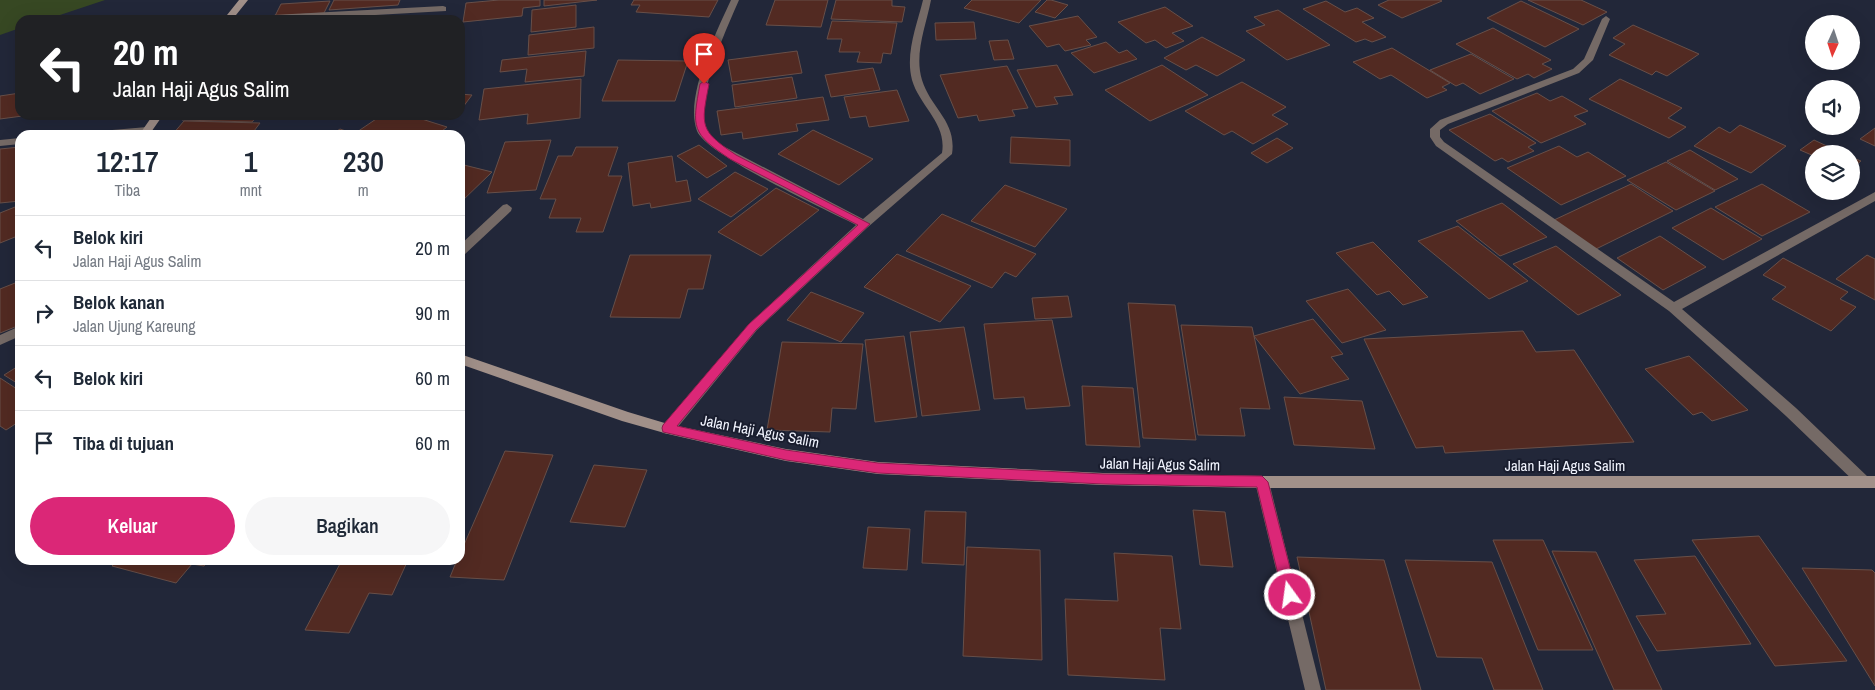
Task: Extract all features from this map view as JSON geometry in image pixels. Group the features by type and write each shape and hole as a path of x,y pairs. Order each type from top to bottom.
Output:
{"main road":[{"path":"231,15 244,0"},
{"path":"147,130 154,120"},
{"name":"Jalan Haji Agus Salim","path":"465,361 627,417 668,428 786,455 878,468 1103,479 1262,482 1869,482"}],"street":[{"path":"735,0 717,42 702,92 698,117 702,131 715,145 733,157 864,224"},
{"path":"668,428 752,327 864,224 934,167 947,154 951,141 948,130 923,96 914,62 927,0"},
{"path":"331,15 443,9"},
{"path":"1606,19 1588,60 1576,71 1444,122 1435,129 1435,137 1440,144 1674,308 1869,482"},
{"path":"0,143 15,142"},
{"path":"1674,308 1875,196"},
{"path":"465,247 507,208"},
{"path":"0,340 15,333"},
{"path":"1262,482 1313,690"}],"green space":[{"path":"0,0 105,0 60,15 15,15 15,30 0,35"}],"building":[{"path":"334,0 400,0 398,5 329,10"},
{"path":"499,0 540,0 540,6 523,8 522,16 465,22 466,3"},
{"path":"544,0 597,0 544,6"},
{"path":"634,0 718,0 709,17 636,12 640,5 631,5"},
{"path":"775,0 828,0 821,27 766,25"},
{"path":"836,0 892,0 892,6 905,7 902,22 831,19"},
{"path":"972,0 1041,0 1019,23 964,8"},
{"path":"1047,0 1068,5 1055,18 1035,12"},
{"path":"1389,0 1442,1 1402,18 1378,5"},
{"path":"1528,0 1581,0 1607,12 1583,25"},
{"path":"330,1 324,13 276,15 281,4"},
{"path":"1326,1 1345,12 1357,8 1374,18 1362,22 1386,37 1372,42 1365,39 1356,42 1303,9"},
{"path":"1521,1 1579,29 1545,47 1487,18"},
{"path":"576,5 576,27 531,32 532,10"},
{"path":"1165,7 1193,26 1172,33 1184,41 1166,48 1155,40 1146,43 1118,22"},
{"path":"1278,10 1330,45 1287,60 1246,31 1265,25 1254,17"},
{"path":"1078,16 1097,37 1086,40 1091,45 1065,51 1059,44 1047,47 1029,26"},
{"path":"832,21 897,23 891,54 883,53 881,63 857,62 860,52 839,52 842,39 827,39"},
{"path":"974,22 976,39 936,40 935,23"},
{"path":"1633,25 1699,54 1667,76 1656,71 1652,75 1609,55 1625,44 1613,38"},
{"path":"594,27 594,48 528,55 529,35"},
{"path":"1493,28 1551,60 1542,64 1552,69 1534,78 1528,74 1517,79 1456,44"},
{"path":"1202,37 1245,60 1217,76 1196,65 1186,70 1164,58"},
{"path":"1008,40 1014,59 994,60 989,41"},
{"path":"1106,42 1119,53 1127,50 1137,59 1094,73 1071,53"},
{"path":"1392,48 1450,83 1442,87 1447,90 1427,98 1391,75 1380,79 1353,62"},
{"path":"586,51 584,76 525,82 527,69 500,72 502,60"},
{"path":"797,51 802,73 732,82 728,60"},
{"path":"1471,54 1514,79 1480,94 1463,83 1456,86 1430,70"},
{"path":"618,60 688,61 675,101 602,101"},
{"path":"1057,65 1073,95 1054,97 1058,104 1036,107 1017,70"},
{"path":"1162,65 1208,95 1150,121 1105,90"},
{"path":"1007,66 1028,108 1012,110 1015,116 979,121 977,115 958,118 940,75"},
{"path":"873,68 880,90 831,97 825,75"},
{"path":"792,77 797,98 735,107 732,85"},
{"path":"581,79 580,118 527,124 528,114 479,120 484,89"},
{"path":"1620,79 1682,108 1668,118 1686,127 1669,138 1589,99"},
{"path":"1242,82 1286,107 1272,115 1288,124 1253,144 1232,131 1224,135 1185,111"},
{"path":"897,90 909,121 869,127 866,116 850,118 844,97"},
{"path":"1537,93 1550,101 1562,96 1588,111 1574,116 1586,124 1541,143 1492,111"},
{"path":"15,94 15,117 0,119 0,96"},
{"path":"465,94 472,95 465,104"},
{"path":"823,97 829,120 796,124 798,131 743,139 742,132 721,135 717,111"},
{"path":"1490,114 1536,143 1528,147 1534,151 1508,162 1502,158 1495,161 1449,130"},
{"path":"182,120 254,120 252,122"},
{"path":"375,120 425,120 447,127 443,130 360,130"},
{"path":"184,121 260,123 255,130 176,130"},
{"path":"1740,125 1786,146 1751,173 1694,146 1719,127 1730,133"},
{"path":"1875,128 1875,146 1860,139"},
{"path":"813,130 873,159 839,185 778,154"},
{"path":"1011,137 1070,140 1070,166 1010,163"},
{"path":"1277,138 1293,148 1267,163 1251,153"},
{"path":"551,140 536,190 487,193 505,142"},
{"path":"1814,140 1825,145 1807,145"},
{"path":"699,145 727,166 707,178 677,156"},
{"path":"1559,146 1577,157 1588,152 1626,176 1561,205 1507,168"},
{"path":"576,147 618,147 608,176 622,176 603,232 576,232 581,218 549,218 556,199 540,199 558,156 572,156"},
{"path":"15,148 15,202 0,203 0,149"},
{"path":"1690,150 1738,179 1715,190 1667,161"},
{"path":"672,156 676,182 687,180 691,201 651,208 650,203 633,206 628,163"},
{"path":"1666,162 1715,191 1676,210 1627,180"},
{"path":"465,165 492,172 465,198"},
{"path":"735,172 768,189 731,217 698,199"},
{"path":"1631,184 1673,211 1596,249 1554,220"},
{"path":"1762,184 1810,212 1762,236 1715,207"},
{"path":"1005,185 1067,209 1035,247 971,221"},
{"path":"776,188 819,210 761,256 718,232"},
{"path":"1502,203 1547,237 1500,256 1456,221"},
{"path":"15,207 15,237 0,243 0,213"},
{"path":"1711,208 1762,239 1723,260 1672,228"},
{"path":"942,214 1036,254 1016,277 1005,272 992,288 906,251"},
{"path":"1458,226 1528,281 1489,299 1418,241"},
{"path":"1660,236 1706,267 1663,290 1617,258"},
{"path":"1373,242 1428,297 1403,305 1389,291 1377,295 1336,253"},
{"path":"1556,246 1621,295 1578,315 1513,264"},
{"path":"897,254 971,286 940,322 864,287"},
{"path":"630,255 711,255 703,289 688,289 680,318 610,317"},
{"path":"1867,255 1875,259 1875,300 1836,279"},
{"path":"1783,258 1848,292 1840,299 1856,307 1831,331 1772,299 1786,287 1763,275"},
{"path":"15,283 15,327 0,333 0,289"},
{"path":"1348,289 1386,330 1342,343 1306,301"},
{"path":"811,292 864,313 841,342 787,320"},
{"path":"1068,296 1072,317 1035,319 1032,298"},
{"path":"1128,303 1175,305 1196,440 1143,438"},
{"path":"1313,319 1343,354 1331,357 1349,379 1300,394 1254,336"},
{"path":"1052,320 1070,406 1026,409 1024,397 994,399 984,324"},
{"path":"1181,325 1252,327 1270,409 1240,408 1245,436 1198,435"},
{"path":"964,327 980,410 922,416 910,332"},
{"path":"1523,331 1536,352 1574,350 1634,442 1445,453 1443,446 1416,448 1364,339"},
{"path":"904,336 917,417 875,422 865,340"},
{"path":"782,342 863,344 856,409 832,408 830,432 767,430"},
{"path":"1689,356 1748,410 1712,421 1702,412 1693,415 1645,369"},
{"path":"15,368 15,382 4,375"},
{"path":"0,378 15,388 15,424 6,430 0,426"},
{"path":"1082,386 1133,388 1140,447 1086,445"},
{"path":"1284,397 1362,401 1375,449 1294,445"},
{"path":"505,451 553,455 504,580 450,577 455,565 465,565 465,543"},
{"path":"594,465 647,470 625,527 570,522"},
{"path":"1193,510 1225,512 1233,567 1200,565"},
{"path":"925,511 966,512 964,565 922,563"},
{"path":"868,527 910,529 907,570 863,568"},
{"path":"1759,536 1847,661 1775,666 1692,540"},
{"path":"1493,540 1543,540 1593,650 1538,650"},
{"path":"967,547 1040,550 1042,660 963,656"},
{"path":"1552,551 1596,552 1662,690 1614,690"},
{"path":"1114,553 1172,556 1181,629 1160,628 1165,680 1068,675 1065,599 1118,601"},
{"path":"1695,556 1751,644 1657,651 1636,616 1666,614 1634,560"},
{"path":"1297,557 1384,560 1421,690 1326,690"},
{"path":"1405,560 1492,562 1543,690 1494,690 1482,658 1437,657"},
{"path":"113,565 191,565 176,583"},
{"path":"339,565 406,565 392,595 369,593 349,633 305,630"},
{"path":"1802,568 1872,570 1875,573 1875,686"}],"route":[{"path":"704,84 698,117 702,131 715,145 733,157 864,224 752,327 668,428 786,455 878,468 1103,479 1262,482 1290,595"}]}
